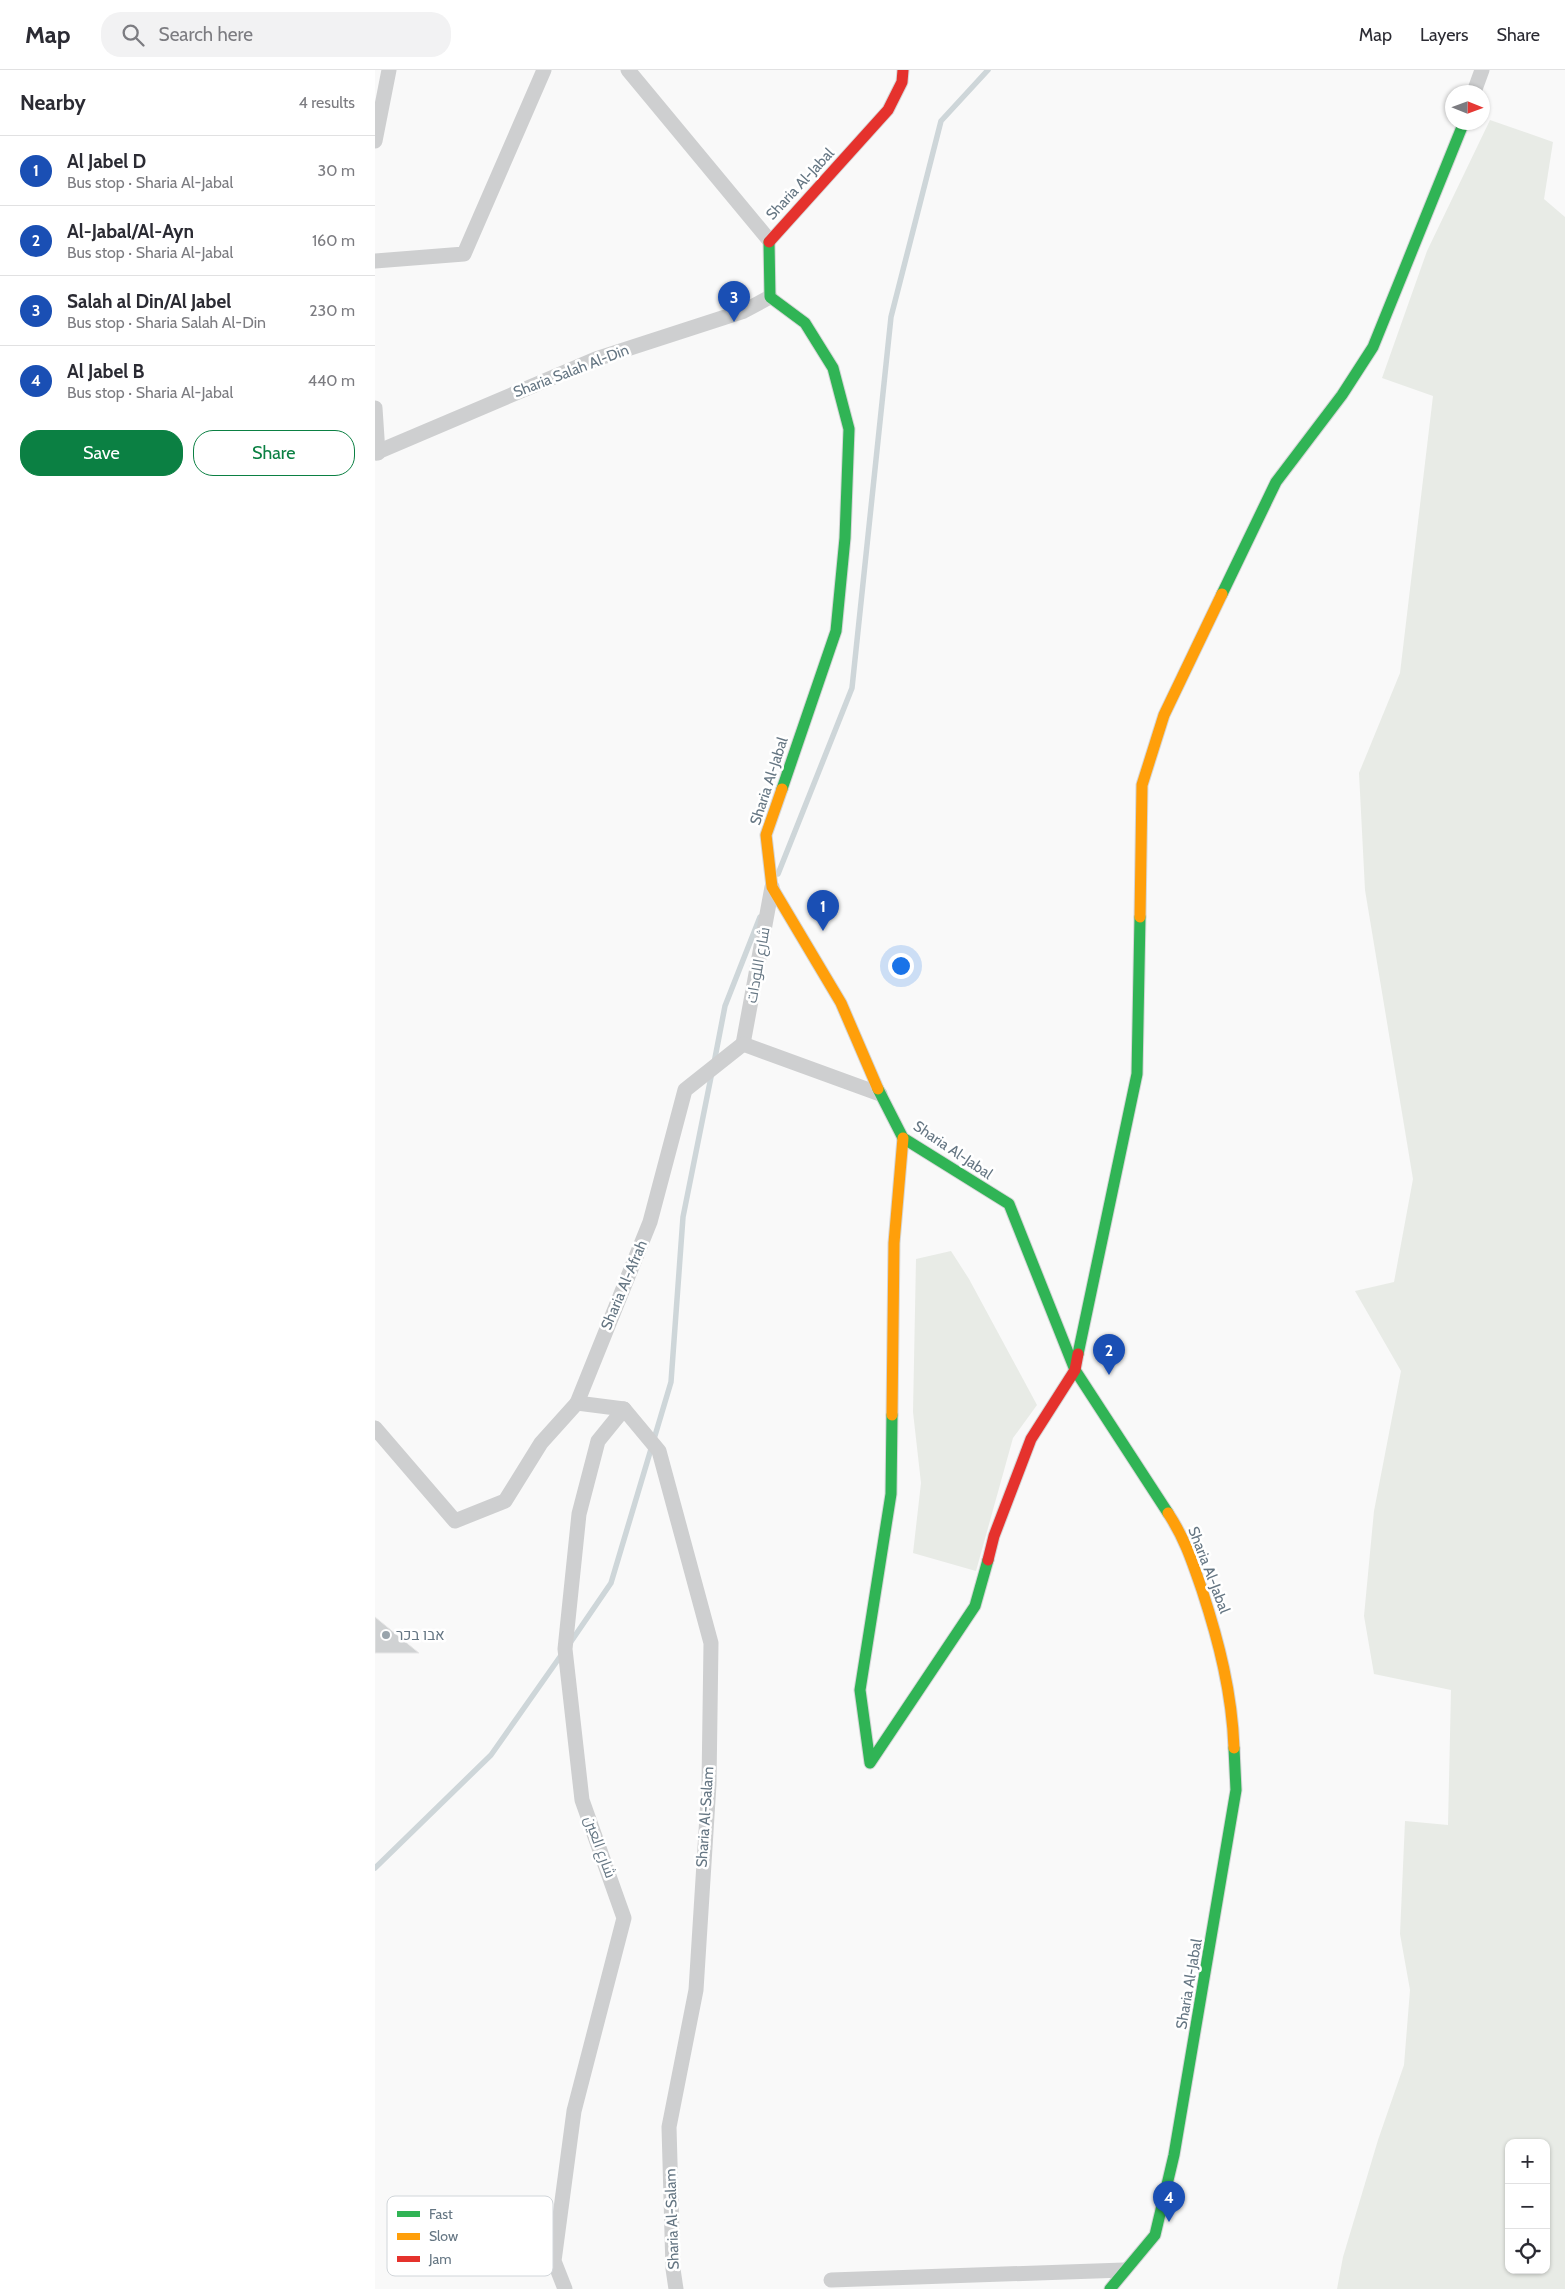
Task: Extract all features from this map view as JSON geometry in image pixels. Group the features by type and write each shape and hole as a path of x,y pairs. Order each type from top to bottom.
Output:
{"street":[{"path":"375,141 389,70"},
{"path":"375,261 464,254 544,70"},
{"path":"628,70 769,240"},
{"name":"Sharia Al-Jabal","path":"903,70 902,82 888,110 769,240 770,298 805,323 833,368 849,428 845,538 836,631 767,835 772,886 841,1003 880,1094 903,1138 1009,1204 1075,1370 1184,1537 1219,1638 1233,1713 1236,1790 1174,2156 1155,2235 1110,2289"},
{"path":"1477,85 1482,70"},
{"path":"903,1138 894,1243 891,1494 859,1690 870,1763 975,1606 994,1536 1031,1440 1075,1370 1137,1074 1142,786 1164,715 1276,482 1342,395 1373,347 1461,130"},
{"name":"Sharia Salah Al-Din","path":"377,453 596,359 744,311 770,298"},
{"path":"375,408 377,453"},
{"name":"شارع اللودات","path":"743,1044 772,886"},
{"path":"743,1044 880,1094"},
{"name":"Sharia Al-Afrah","path":"375,1428 455,1521 505,1501 541,1443 577,1403 651,1222 685,1090 743,1044"},
{"path":"577,1403 624,1409"},
{"name":"شارع العين","path":"565,2289 554,2261 574,2111 624,1918 583,1800 565,1649 579,1514 597,1441 624,1409"},
{"name":"Sharia Al-Salam","path":"624,1409 659,1451 711,1643 709,1784 701,1881 696,1990 669,2127 673,2269 676,2289"},
{"path":"831,2280 1125,2270"}],"shaded area":[{"path":"1490,120 1553,142 1544,199 1565,217 1565,2289 1337,2289 1343,2257 1378,2140 1404,2065 1410,1990 1400,1934 1405,1821 1448,1825 1451,1690 1374,1674 1364,1616 1374,1511 1401,1371 1355,1291 1394,1282 1413,1179 1365,890 1359,773 1400,673 1433,396 1382,378 1427,251 1485,130 1490,130"},
{"path":"951,1251 969,1279 1037,1405 1013,1438 976,1571 913,1553 921,1483 913,1412 916,1259"}],"building":[{"name":"אבו בכר","path":"375,1617 419,1653 375,1653"}],"waterway":[{"path":"778,874 852,688 891,317 941,121 988,70"},
{"path":"714,1063 725,1006 760,917"},
{"path":"570,1643 611,1583 671,1382 683,1217 712,1072"},
{"path":"375,1868 491,1755 562,1654"}],"traffic: fast":[{"path":"1222,594 1276,482 1342,395 1373,347 1461,130"},
{"path":"769,242 770,297 805,323 833,368 849,429 845,538 836,631 782,789"},
{"path":"1078,1354 1137,1074 1140,917"},
{"path":"878,1089 903,1138 1009,1204 1075,1370 1168,1513"},
{"path":"892,1415 891,1494 860,1690 870,1763 975,1606 988,1560"},
{"path":"1110,2289 1155,2235 1174,2155 1236,1790 1234,1748"}],"traffic: slow":[{"path":"1140,917 1142,785 1164,715 1222,594"},
{"path":"782,789 766,835 772,887 841,1003 878,1089"},
{"path":"892,1415 894,1243 903,1138"},
{"path":"1168,1513 1188,1550 1214,1629 1231,1707 1234,1748"}],"traffic: jam":[{"path":"769,242 888,110 902,82 903,70"},
{"path":"988,1560 994,1536 1031,1439 1075,1370 1078,1354"}],"place":[{"name":"Salah al Din/Al Jabel","path":"734,322"},
{"name":"Al Jabel D","path":"823,931"},
{"name":"Al-Jabal/Al-Ayn","path":"1109,1375"},
{"name":"אבו בכר","path":"386,1635"},
{"name":"Al Jabel B","path":"1169,2222"}]}
